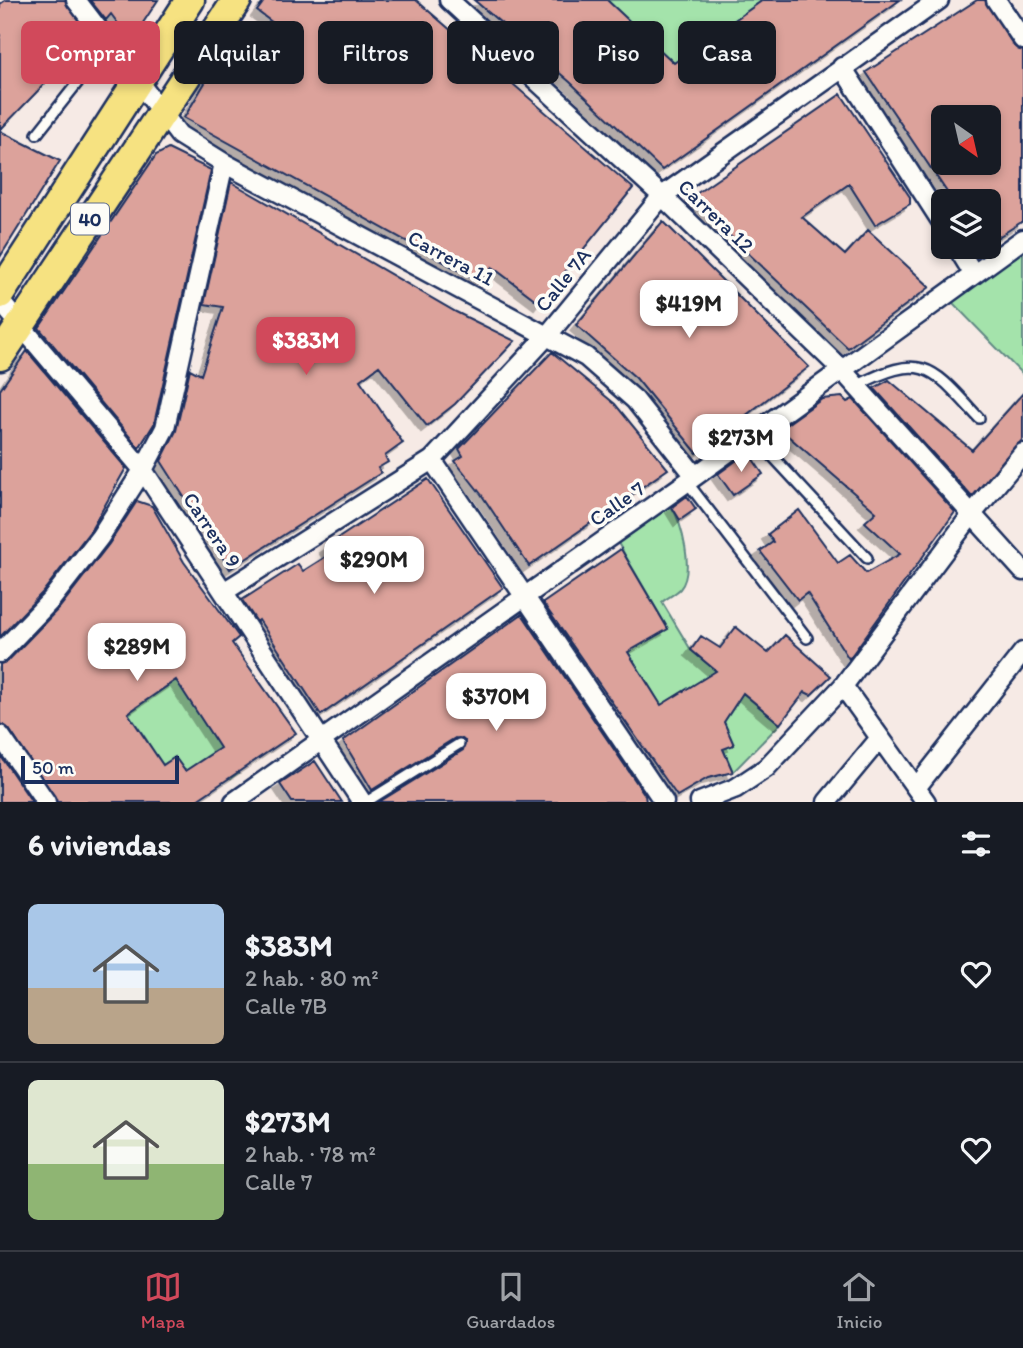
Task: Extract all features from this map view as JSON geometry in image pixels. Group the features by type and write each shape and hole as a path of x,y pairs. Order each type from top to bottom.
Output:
{"main road":[{"name":"40","path":"160,47 190,0"},
{"name":"40","path":"0,356 237,0"},
{"name":"40","path":"0,294 137,84"}],"street":[{"name":"Carrera 11","path":"76,0 92,21"},
{"name":"Carrera 12","path":"449,0 662,196 841,369 1023,571"},
{"name":"Calle 7A","path":"225,591 432,460 547,335 662,196 939,0"},
{"path":"996,0 1023,40"},
{"path":"842,67 931,205"},
{"name":"Carrera 11","path":"139,84 179,135 224,163 586,357 635,400 691,479"},
{"path":"0,653 75,568 143,470 165,428 224,163"},
{"name":"Calle 7","path":"234,802 691,479 1023,239"},
{"path":"964,259 973,273"},
{"name":"Carrera 9","path":"0,301 143,470 225,591 320,742 364,802"},
{"path":"700,802 736,788 766,768 843,686 972,514 1023,453"},
{"path":"432,460 664,802"},
{"path":"843,686 921,795 1023,652"},
{"path":"0,735 46,802"},
{"path":"827,802 880,738"}],"lane":[{"path":"37,134 76,84"},
{"path":"856,386 888,370 908,365 937,373 979,418"},
{"path":"752,434 867,558"},
{"name":"Carrera 11","path":"691,479 807,638"},
{"path":"364,802 459,744"}],"green space":[{"path":"607,0 763,0 733,21 678,21 678,60 674,63 664,54 664,21 629,21"},
{"path":"1023,250 1023,375 950,300"},
{"path":"671,506 683,535 686,571 680,589 662,602 691,650 780,724 733,772 723,749 733,745 724,722 736,704 712,674 661,705 628,652 668,629 618,543"},
{"path":"177,679 238,773 231,778 214,752 185,771 175,757 148,775 148,742 133,720 120,719"}],"building":[{"path":"6,0 65,0 79,21 21,21 21,84 45,84 0,130 0,4"},
{"path":"90,0 158,0 144,21 116,21 111,14 106,20"},
{"path":"265,0 416,0 447,27 447,84 513,84 633,188 540,303 492,267 480,282 184,118 204,84 304,84 304,21 270,21 257,11"},
{"path":"474,0 607,0 629,21 573,21 573,84 664,84 664,54 674,63 678,60 678,84 776,84 776,21 733,21 763,0 900,0 662,170 559,73 559,21 499,21"},
{"path":"977,0 985,0 1014,46 1023,51 1023,221 1001,235 1001,189 945,189 935,175 1001,175 1001,105 931,105 931,168 866,72"},
{"path":"841,94 910,197 910,204 875,225 849,184 802,217 845,255 868,230 930,287 848,348 690,198"},
{"path":"0,131 60,161 0,257"},
{"path":"168,149 211,170 154,424 139,448 39,328 156,155"},
{"path":"231,182 456,312 515,341 455,404 427,426 379,366 360,380 403,443 385,456 388,462 378,468 381,473 230,569 161,461 176,431 190,369 201,375 223,307 204,304"},
{"path":"663,221 809,367 697,453 636,378 576,325"},
{"path":"27,351 126,468 91,530 42,593 0,637 0,390"},
{"path":"552,352 615,404 668,469 529,566 481,494 455,461 463,456 459,449"},
{"path":"889,380 972,450 1023,393 1023,439 972,497 874,388"},
{"path":"842,397 847,402 853,399 955,512 849,659 807,593 798,600 760,551 773,542 768,534 799,510 838,563 850,555 866,573 900,554 865,522 876,512 780,429 822,399"},
{"path":"748,452 763,474 733,495 718,474"},
{"path":"428,479 503,588 321,715 259,620 257,622 242,600 298,564 303,571 330,554 325,547"},
{"path":"687,496 696,509 680,520 672,507"},
{"path":"137,501 152,506 184,562 239,637 232,643 296,733 194,802 57,802 9,729 0,724 0,664 8,661 60,607 109,544","holes":["176,680 220,748 185,771 175,757 163,765 128,713"]},
{"path":"621,549 668,629 628,652 661,705 716,671 691,650 701,636 720,648 736,627 768,653 785,635 831,676 811,695 805,692 780,724 743,693 724,722 734,745 723,749 733,772 708,778 677,796 543,603"},
{"path":"522,614 645,795 646,802 379,802 463,750 465,741 455,738 372,790 343,741"},
{"path":"0,755 32,802 0,802"},
{"path":"315,761 342,802 292,802 280,784"}]}
